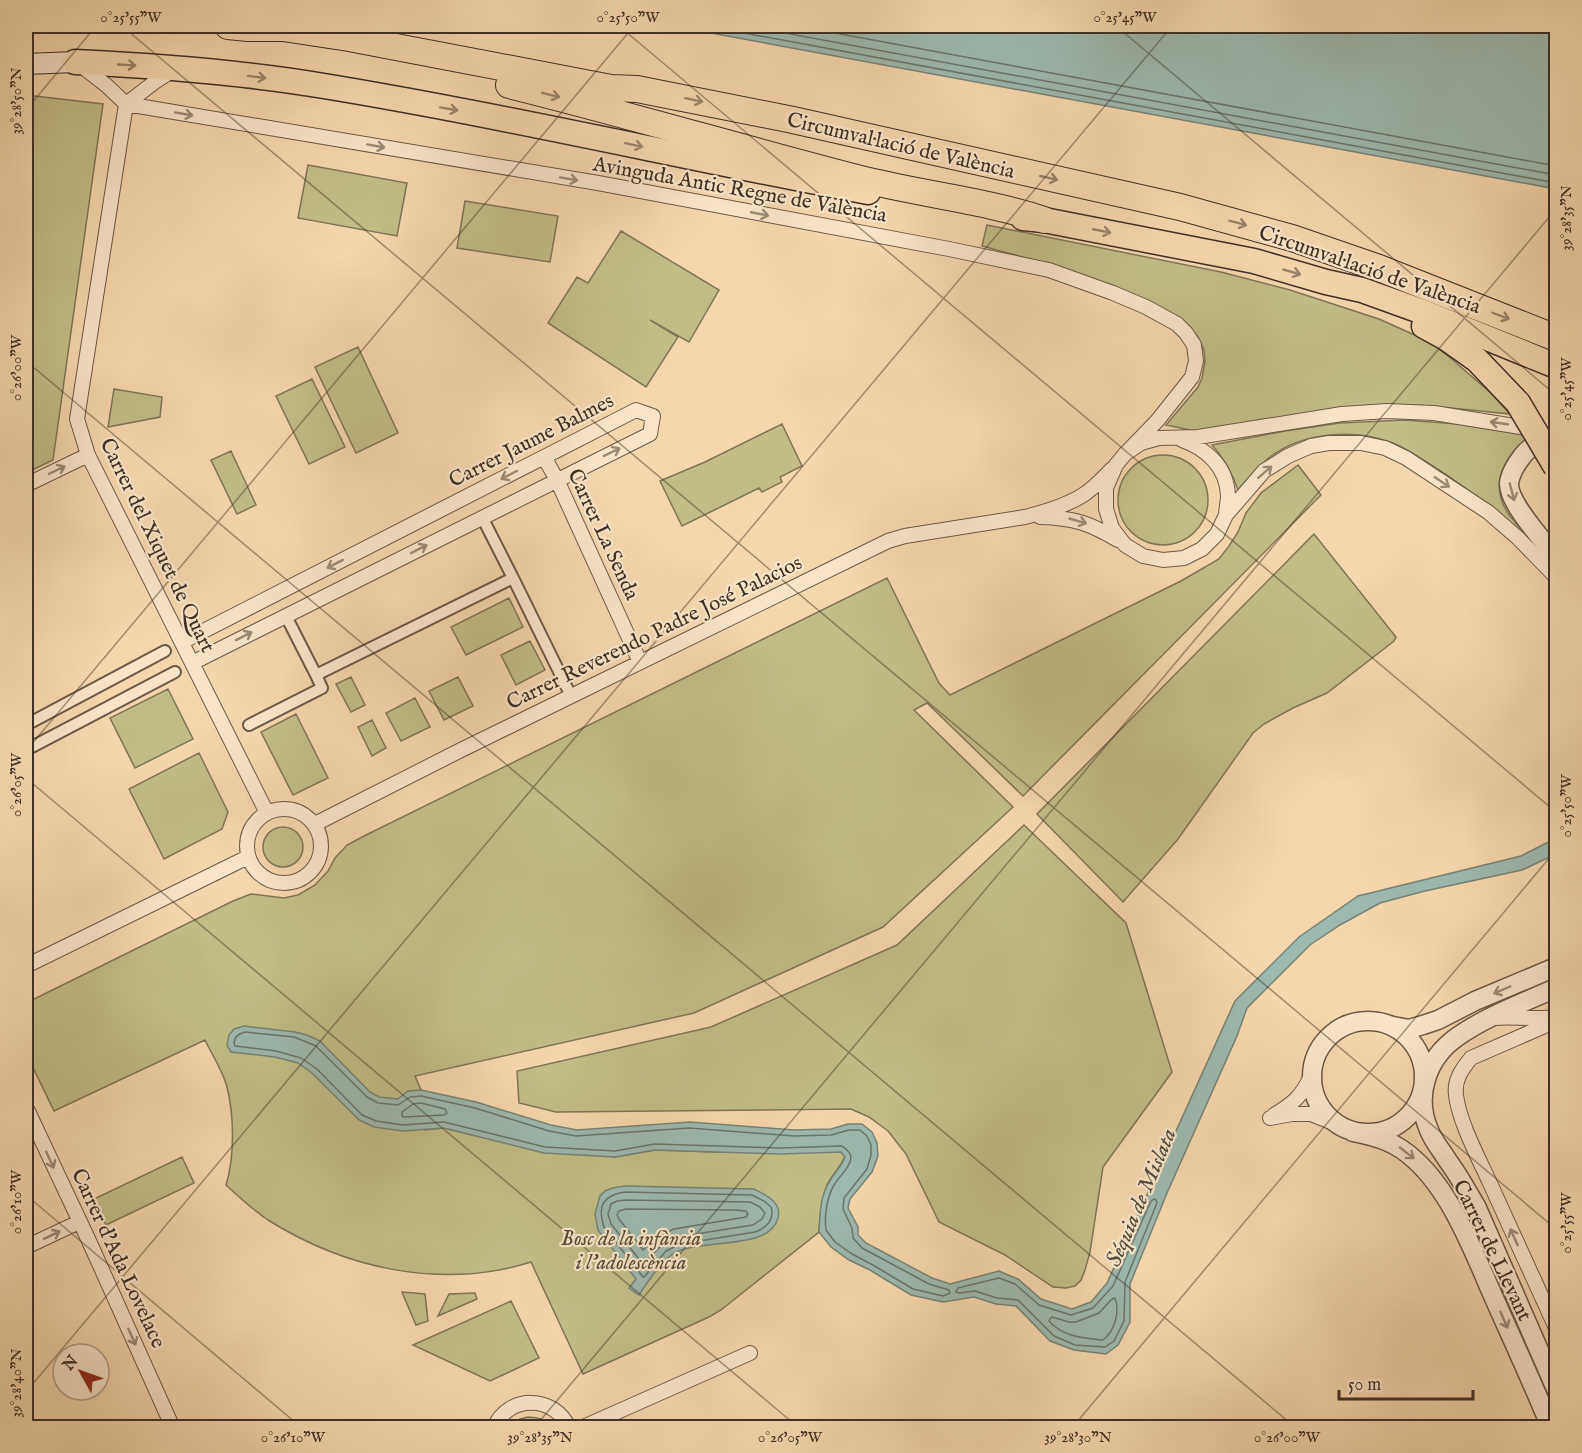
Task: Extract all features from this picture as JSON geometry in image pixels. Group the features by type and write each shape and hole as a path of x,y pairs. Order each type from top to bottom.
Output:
{"highway":[{"path":"331,26 404,37 613,79 637,88"},
{"path":"238,27 461,73 594,106 860,179 1016,211 1044,220"},
{"name":"Circumval·lació de València","path":"238,27 283,28 350,38 611,88 637,88 794,120 1180,207 1292,238 1379,268 1557,338"},
{"name":"Circumval·lació de València","path":"75,62 178,68 322,85 556,129 769,173 1013,218 1044,220 1254,261 1362,290 1403,304 1557,366"},
{"path":"1326,282 1360,299 1412,319 1446,338 1477,360 1518,404 1557,467"}],"main road":[{"path":"28,63 75,62"}],"street":[{"path":"75,62 106,85 126,104 156,81 178,68"},
{"name":"Avinguda Antic Regne de València","path":"126,104 598,183 1049,270 1146,307 1177,324 1194,345 1196,361 1192,377 1157,422 1125,454"},
{"name":"Carrer del Xiquet de Quart","path":"126,104 77,419 88,455 267,813"},
{"name":"Carrer Jaume Balmes","path":"182,642 636,410 653,416 650,434 192,663"},
{"path":"1557,436 1519,426 1434,413 1388,411 1342,414 1198,437 1159,438 1141,443 1125,454 1113,469 1106,488 1106,509 1112,528 1125,545 1143,556 1163,560 1184,558 1202,549 1217,534 1226,515 1264,471 1288,456 1311,446 1329,442 1361,443 1385,448 1406,458 1488,512 1557,577"},
{"path":"1557,436 1535,444 1523,455 1509,483 1514,500 1525,517 1557,557"},
{"path":"1178,438 1197,445 1213,458 1224,475 1228,495 1226,515"},
{"path":"26,485 88,455"},
{"name":"Carrer La Senda","path":"544,457 557,480 640,662"},
{"name":"Carrer Reverendo Padre José Palacios","path":"315,824 888,540 1043,512 1084,494 1113,469"},
{"path":"482,517 571,696"},
{"name":"Carrer Reverendo Padre José Palacios","path":"1025,517 1065,518 1080,521 1125,545"},
{"path":"316,675 513,579"},
{"path":"249,725 322,688 286,616"},
{"path":"26,725 165,651"},
{"path":"26,750 175,672"},
{"path":"288,808 307,816 315,824 321,836 322,849 319,861 312,872 301,880 289,884 275,883 263,878 254,869 246,847 248,836 258,819 277,809 288,808"},
{"path":"26,966 248,857"},
{"path":"1557,967 1438,1020 1409,1029 1374,1021 1356,1022 1340,1029 1326,1041 1317,1056 1304,1091 1290,1105 1270,1118 1292,1114 1311,1114 1353,1132 1372,1133 1391,1129 1407,1118 1418,1103 1431,1067 1456,1038 1491,1018 1557,988"},
{"path":"1491,1018 1523,1019 1557,1016"},
{"name":"Carrer de Llevant","path":"1557,1021 1471,1058 1462,1068 1456,1081 1455,1094 1473,1147 1557,1328"},
{"path":"1392,1026 1407,1036 1418,1050 1424,1067 1424,1085"},
{"path":"1312,1074 1314,1093 1323,1110 1336,1124"},
{"name":"Carrer de Llevant","path":"1424,1085 1423,1114 1429,1132 1476,1208 1557,1389"},
{"name":"Carrer d'Ada Lovelace","path":"26,1107 173,1428"},
{"name":"Carrer de Llevant","path":"1353,1132 1381,1138 1399,1147 1420,1165 1439,1188 1479,1264 1551,1428"},
{"path":"26,1247 79,1222"},
{"path":"581,1428 750,1353"},
{"path":"489,1428 513,1406 525,1402 549,1405 559,1412 569,1428"},
{"path":"494,1428 504,1413"}],"green space":[{"path":"26,95 103,104 53,460 26,473"},
{"path":"308,165 407,183 397,236 298,218"},
{"path":"465,201 558,216 550,262 457,248"},
{"path":"987,225 1221,272 1290,290 1379,319 1428,341 1491,393 1510,414 1431,406 1372,407 1195,431 1166,425 1198,387 1202,378 1204,350 1198,337 1189,326 1172,315 1066,269 982,246"},
{"path":"621,231 719,290 689,342 650,320 678,337 646,387 548,323 577,277 588,283"},
{"path":"358,347 398,433 356,453 315,367"},
{"path":"312,379 345,447 309,464 276,396"},
{"path":"114,389 162,397 160,417 108,427"},
{"path":"1405,420 1458,424 1532,436 1514,452 1499,482 1503,504 1528,538 1446,474 1404,448 1378,438 1346,434 1298,442 1270,457 1238,490 1228,466 1212,445 1340,423"},
{"path":"782,424 802,466 780,477 782,482 762,492 759,488 682,526 660,481 705,462"},
{"path":"231,451 256,505 237,514 211,460"},
{"path":"1163,455 1180,458 1195,468 1205,483 1208,500 1205,517 1195,532 1180,542 1163,545 1146,542 1131,532 1121,517 1118,500 1121,483 1131,468 1146,458"},
{"name":"Bosc de la infància i l'adolescència","path":"1298,465 1321,495 1023,796 927,703 914,710 1013,807 883,927 694,1013 415,1076 421,1090 425,1130 444,1128 477,1136 615,1157 655,1150 841,1152 845,1156 829,1181 823,1196 819,1232 709,1317 583,1374 531,1262 497,1270 463,1274 429,1274 395,1270 362,1262 298,1237 262,1216 226,1185 232,1149 229,1098 223,1075 205,1040 54,1111 26,1053 26,1003 233,901 251,894 284,898 298,895 315,885 347,845 887,578 939,683 950,695 1181,581 1219,559 1238,532 1246,513 1261,493"},
{"path":"1314,534 1396,637 1394,641 1327,693 1293,708 1264,724 1253,733 1178,839 1123,902 1037,814"},
{"path":"509,598 523,627 466,655 451,627"},
{"path":"530,641 545,670 516,685 501,655"},
{"path":"351,677 365,705 351,712 336,684"},
{"path":"458,677 473,706 444,720 429,691"},
{"path":"168,689 193,739 135,768 110,718"},
{"path":"415,698 430,727 401,741 386,713"},
{"path":"296,714 328,778 293,795 261,732"},
{"path":"372,720 386,748 372,756 358,727"},
{"path":"199,753 228,812 222,829 164,859 129,789"},
{"path":"1024,825 1126,923 1172,1072 1103,1167 1090,1252 1081,1280 1075,1286 1053,1287 1005,1255 939,1222 906,1154 888,1131 869,1117 851,1109 556,1112 519,1103 517,1071 711,1027 897,945"},
{"path":"283,827 297,833 303,847 297,861 283,867 269,861 263,847 269,833"},
{"path":"182,1157 194,1183 106,1225 94,1199"},
{"path":"402,1292 425,1294 428,1321 416,1325"},
{"path":"475,1293 477,1299 438,1316 449,1294"},
{"path":"511,1301 539,1358 490,1381 413,1345"},
{"path":"528,1417 542,1419 552,1427 511,1427 520,1419"}],"water":[{"path":"673,26 1556,26 1556,189"},
{"path":"1556,838 1556,854 1522,870 1380,903 1340,925 1310,945 1247,1008 1130,1284 1130,1322 1118,1345 1106,1354 1074,1350 1050,1341 1016,1306 996,1304 974,1297 943,1302 911,1295 849,1260 831,1247 819,1232 820,1212 827,1187 845,1157 841,1152 780,1154 655,1150 615,1157 544,1153 444,1128 403,1131 374,1127 359,1120 312,1073 298,1063 275,1057 231,1052 227,1045 229,1035 234,1029 244,1026 295,1032 320,1041 370,1092 379,1097 398,1099 408,1091 421,1090 476,1102 551,1125 577,1130 690,1122 794,1130 831,1129 848,1124 862,1124 872,1132 877,1143 878,1156 872,1172 850,1199 848,1208 858,1227 858,1235 866,1243 932,1278 950,1284 999,1271 1018,1279 1041,1299 1072,1309 1091,1302 1107,1283 1235,1001 1299,937 1358,896 1521,856"},
{"path":"625,1186 754,1189 775,1203 779,1212 778,1218 772,1229 761,1236 681,1250 670,1256 657,1269 639,1295 629,1288 636,1279 598,1230 595,1214 600,1196 605,1191"}],"water label":[{"name":"Séquia de Mislata","path":"1140,1197"}]}
